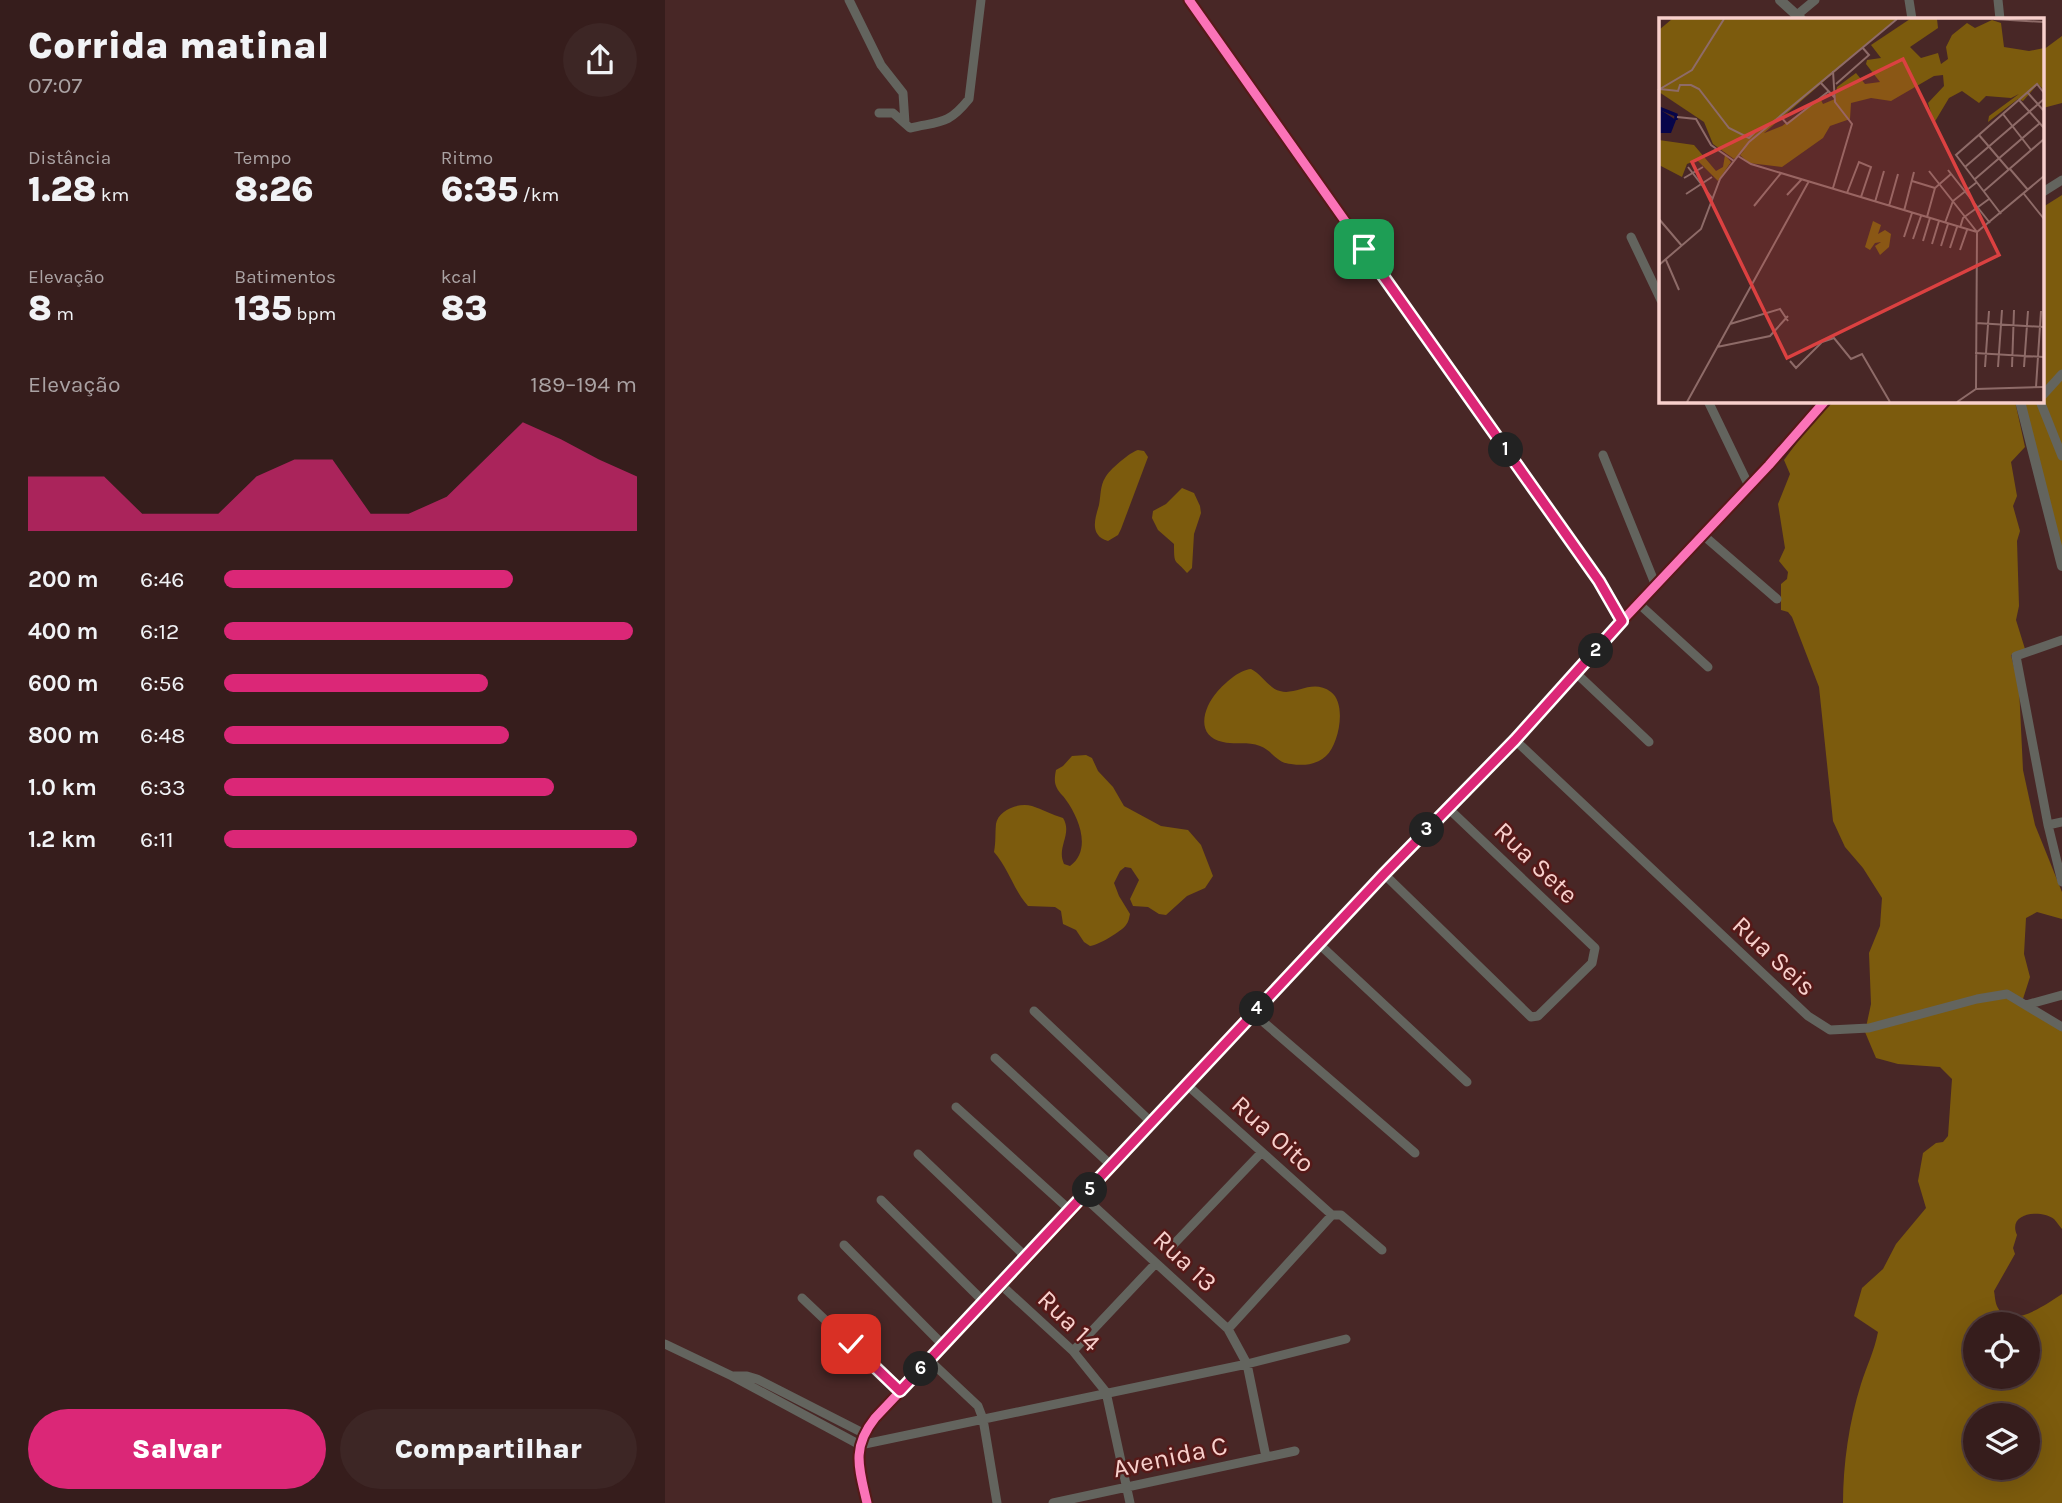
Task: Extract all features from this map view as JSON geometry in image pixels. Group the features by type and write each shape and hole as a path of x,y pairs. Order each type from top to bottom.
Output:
{"street":[{"path":"849,0 881,65 903,93 905,123"},
{"path":"879,113 893,113 911,128 951,119 969,99 981,0"},
{"path":"1189,0 1599,581 1622,621"},
{"path":"1780,0 1799,17 1815,0"},
{"path":"1909,0 1912,18"},
{"path":"1998,0 2000,18"},
{"path":"2045,191 2062,180"},
{"path":"1631,237 1659,296"},
{"path":"2045,393 2062,374"},
{"path":"1708,402 1749,486"},
{"path":"867,1503 857,1462 863,1433 1186,1084 1515,740 1824,402"},
{"path":"2020,402 2062,566"},
{"path":"2040,402 2062,456"},
{"path":"1603,455 1656,586"},
{"path":"1703,535 1777,599"},
{"path":"1639,604 1708,667"},
{"path":"2062,640 2016,656 2048,825 2062,882"},
{"path":"1576,673 1649,743"},
{"name":"Rua Seis","path":"1515,740 1808,1016 1830,1030 1869,1028 1977,999 2007,994 2062,1027"},
{"name":"Rua Sete","path":"1384,874 1531,1017 1538,1016 1592,963 1595,948 1449,809"},
{"path":"2048,825 2062,822"},
{"path":"1319,944 1467,1082"},
{"path":"2027,1005 2062,995"},
{"path":"1034,1010 1151,1122"},
{"path":"1253,1013 1415,1153"},
{"path":"995,1058 1112,1166"},
{"name":"Rua Oito","path":"1186,1084 1332,1215 1341,1215 1382,1250"},
{"path":"956,1107 1071,1211"},
{"path":"1173,1244 1262,1152"},
{"path":"918,1154 1026,1257"},
{"name":"Rua 13","path":"1084,1197 1228,1329 1247,1364 1266,1457"},
{"path":"881,1200 983,1301"},
{"path":"1228,1329 1332,1215"},
{"path":"844,1245 943,1345"},
{"path":"1073,1351 1157,1263"},
{"name":"Rua 14","path":"1000,1284 1073,1351 1105,1392"},
{"path":"802,1298 900,1391"},
{"path":"665,1345 732,1376 860,1445 1247,1364 1346,1339"},
{"path":"929,1360 978,1406 983,1419 997,1503"},
{"path":"732,1376 757,1379 863,1433"},
{"path":"1105,1392 1130,1503"},
{"name":"Avenida C","path":"1053,1503 1295,1451"}],"shaded area":[{"path":"2062,36 2062,103 2045,107 2045,49"},
{"path":"2062,195 2062,563 2023,402 2045,402 2045,206"},
{"path":"1833,402 2015,402 2025,447 2011,462 2017,496 2013,506 2020,531 2017,541 2019,606 2016,620 2025,649 2011,655 2019,687 2023,770 2035,825 2062,892 2062,919 2037,912 2026,918 2024,954 2030,977 2021,1005 2062,1029 2062,1229 2054,1219 2041,1214 2026,1215 2017,1222 2013,1248 2015,1254 1994,1291 1998,1308 2002,1312 1963,1312 1963,1389 2040,1389 2040,1312 2031,1312 2062,1294 2062,1503 1843,1503 1850,1428 1878,1332 1854,1316 1862,1288 1883,1269 1896,1244 1926,1208 1918,1181 1923,1153 1936,1143 1943,1142 1948,1136 1952,1079 1940,1067 1898,1064 1876,1058 1865,1032 1871,1004 1869,953 1880,926 1882,898 1863,868 1845,847 1833,821 1819,687 1792,617 1781,610 1781,584 1787,579 1788,572 1779,561 1785,548 1778,504 1790,474 1784,460 1809,426"},
{"path":"1138,450 1144,451 1148,457 1121,529 1118,535 1108,541 1098,535 1095,526 1102,484 1115,466"},
{"path":"1182,488 1194,493 1201,513 1194,534 1192,568 1187,573 1176,562 1174,544 1158,530 1152,518 1153,511 1166,504"},
{"path":"1251,669 1280,691 1317,687 1331,692 1339,705 1340,714 1335,743 1326,756 1310,764 1286,763 1260,746 1223,742 1208,734 1204,721 1212,698 1233,678"},
{"path":"1086,755 1092,758 1098,771 1113,787 1124,806 1161,826 1188,830 1201,845 1213,876 1205,888 1187,896 1166,915 1148,907 1133,906 1130,899 1139,880 1131,868 1125,867 1114,883 1130,914 1128,922 1115,934 1090,946 1076,930 1063,924 1061,911 1055,907 1028,906 994,852 998,819 1010,808 1027,805 1063,818 1066,824 1062,852 1064,864 1070,866 1077,859 1082,843 1079,825 1071,807 1057,788 1055,776 1056,770 1072,756"}],"cycle path":[{"path":"1189,0 1599,581 1622,621"},
{"path":"867,1503 859,1459 863,1439 875,1418 1384,874 1515,740 1824,402"}],"route":[{"path":"851,1344 900,1391 1384,874 1515,740 1622,621 1599,581 1364,249"}]}
